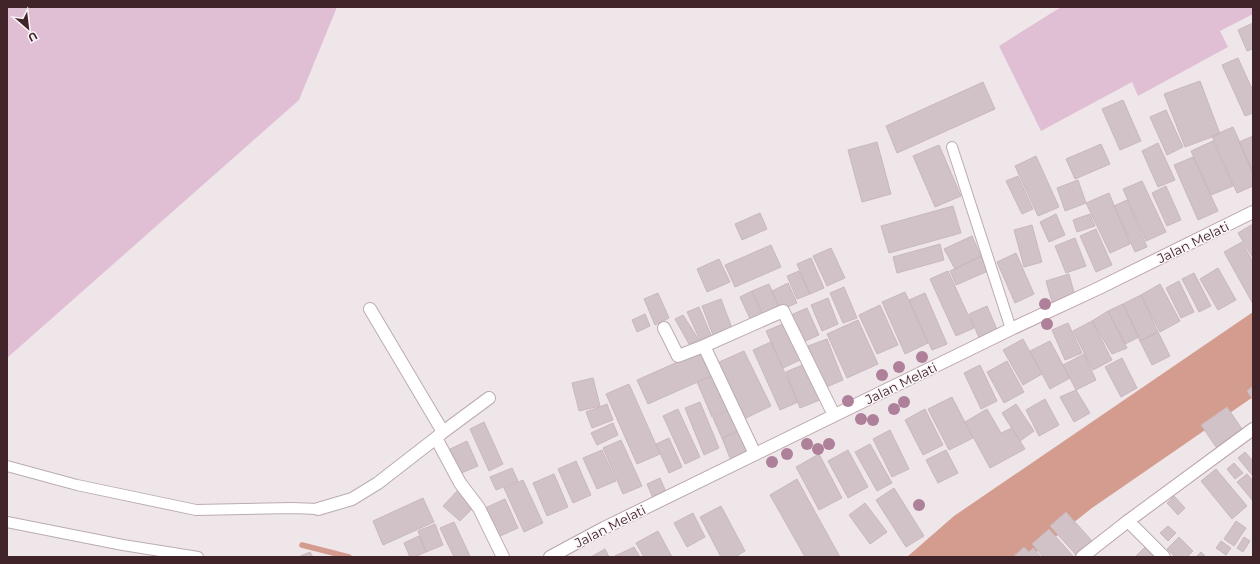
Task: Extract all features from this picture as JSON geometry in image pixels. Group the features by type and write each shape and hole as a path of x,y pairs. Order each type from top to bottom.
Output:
{"street":[{"name":"Jalan Melati","path":"550,557 604,528 1011,330 1105,286 1253,212"},
{"path":"370,309 439,435 460,483 479,508 503,557"},
{"path":"664,328 678,356 784,311 834,416"},
{"path":"704,346 755,454"},
{"path":"318,510 352,498 378,483 489,398"},
{"path":"1082,557 1128,521 1253,429"},
{"path":"1128,521 1164,557"}],"lane":[{"path":"952,147 1011,330"},
{"path":"7,466 77,485 196,510 292,508 318,510"},
{"path":"7,522 123,545 198,557"}],"shaded area":[{"path":"7,7 337,7 299,100 7,358"},
{"path":"1061,7 1253,7 1253,14 1220,31 1228,47 1138,96 1132,82 1041,131 999,46"},
{"path":"1253,312 1253,397 1092,508 1030,557 907,557 954,516"}],"building":[{"path":"1253,23 1253,49 1247,51 1238,30"},
{"path":"1238,58 1253,91 1253,113 1245,116 1222,65"},
{"path":"1200,81 1220,134 1185,147 1164,94"},
{"path":"983,82 995,109 897,153 886,126"},
{"path":"1123,100 1141,141 1120,150 1102,109"},
{"path":"1166,110 1183,147 1167,155 1150,117"},
{"path":"1233,127 1253,172 1253,186 1237,193 1212,136"},
{"path":"1253,136 1253,174 1239,142"},
{"path":"1213,141 1233,186 1211,195 1191,151"},
{"path":"877,142 891,194 862,202 848,150"},
{"path":"1158,143 1175,180 1158,187 1142,151"},
{"path":"1101,144 1110,164 1075,179 1066,159"},
{"path":"939,145 961,196 935,207 913,156"},
{"path":"1036,156 1059,207 1038,216 1015,166"},
{"path":"1193,157 1218,211 1198,220 1174,165"},
{"path":"1018,176 1033,209 1022,214 1006,181"},
{"path":"1078,180 1086,203 1065,211 1057,188"},
{"path":"1142,181 1166,232 1146,241 1123,189"},
{"path":"1166,186 1181,220 1167,226 1152,193"},
{"path":"1109,193 1130,244 1110,253 1086,203"},
{"path":"1127,200 1147,247 1135,252 1114,206"},
{"path":"953,206 961,233 889,253 881,226"},
{"path":"760,213 767,229 742,240 735,224"},
{"path":"1056,214 1065,235 1049,242 1040,222"},
{"path":"1090,214 1095,226 1077,232 1073,220"},
{"path":"1253,224 1253,258 1238,233"},
{"path":"1032,225 1042,262 1024,267 1014,230"},
{"path":"1096,229 1112,265 1096,272 1080,236"},
{"path":"972,236 981,256 955,269 944,249"},
{"path":"1075,238 1086,266 1066,273 1055,246"},
{"path":"1242,242 1253,262 1253,304 1224,252"},
{"path":"940,244 944,260 897,273 893,257"},
{"path":"771,245 781,267 735,287 725,265"},
{"path":"831,248 845,278 827,286 813,256"},
{"path":"1016,253 1034,294 1015,303 997,262"},
{"path":"981,256 988,271 956,285 950,271"},
{"path":"811,258 824,288 810,294 797,264"},
{"path":"719,259 730,282 707,292 697,269"},
{"path":"1218,268 1236,300 1218,310 1200,279"},
{"path":"799,271 810,294 797,299 787,276"},
{"path":"948,271 974,328 956,336 930,279"},
{"path":"1194,273 1211,306 1199,312 1182,279"},
{"path":"1069,274 1075,296 1052,302 1046,281"},
{"path":"1179,281 1194,312 1181,318 1166,288"},
{"path":"788,283 797,303 780,310 772,291"},
{"path":"769,284 780,310 764,317 752,291"},
{"path":"1160,284 1180,321 1160,332 1141,295"},
{"path":"844,287 857,318 843,323 830,293"},
{"path":"752,291 764,317 752,323 740,297"},
{"path":"905,292 928,343 905,354 882,302"},
{"path":"658,293 669,318 655,325 644,299"},
{"path":"925,293 947,344 932,350 909,300"},
{"path":"1141,295 1158,332 1140,341 1123,304"},
{"path":"828,298 838,324 822,331 811,305"},
{"path":"721,299 732,328 713,335 702,306"},
{"path":"1123,304 1139,337 1125,344 1108,311"},
{"path":"880,305 898,345 877,354 859,315"},
{"path":"987,306 998,332 980,340 969,314"},
{"path":"699,307 711,335 700,340 687,312"},
{"path":"807,308 819,335 803,342 791,315"},
{"path":"1108,311 1127,348 1112,354 1092,321"},
{"path":"645,314 650,326 637,332 632,320"},
{"path":"683,315 699,340 689,344 675,319"},
{"path":"858,320 878,364 847,378 827,334"},
{"path":"1092,321 1112,360 1093,370 1073,331"},
{"path":"785,323 802,359 783,368 766,331"},
{"path":"1068,323 1082,353 1065,360 1052,330"},
{"path":"1158,332 1170,356 1152,365 1140,341"},
{"path":"827,339 843,380 824,388 808,346"},
{"path":"1023,339 1042,374 1023,385 1003,350"},
{"path":"1050,341 1070,378 1050,389 1030,351"},
{"path":"771,342 798,402 780,410 753,350"},
{"path":"744,351 771,406 744,419 717,363"},
{"path":"700,352 711,376 648,404 637,380"},
{"path":"1084,354 1096,380 1076,390 1063,365"},
{"path":"1122,358 1137,388 1121,397 1105,367"},
{"path":"1007,361 1024,392 1004,403 987,372"},
{"path":"807,363 822,399 800,408 786,372"},
{"path":"980,365 997,401 981,409 964,373"},
{"path":"714,375 730,409 712,417 697,382"},
{"path":"593,378 600,406 579,411 572,383"},
{"path":"629,384 660,454 637,464 606,394"},
{"path":"1253,386 1253,400 1247,391"},
{"path":"1076,390 1090,413 1074,422 1060,397"},
{"path":"952,397 973,438 949,450 928,409"},
{"path":"1045,399 1059,425 1039,436 1026,410"},
{"path":"700,402 719,448 704,455 685,408"},
{"path":"607,404 613,420 592,428 586,412"},
{"path":"1016,404 1034,431 1020,441 1002,413"},
{"path":"1227,407 1242,429 1216,447 1201,425"},
{"path":"678,409 700,457 685,464 663,416"},
{"path":"925,409 943,445 923,455 905,420"},
{"path":"987,409 1001,433 1012,428 1025,449 990,468 965,422"},
{"path":"730,410 739,430 722,438 713,418"},
{"path":"484,422 503,464 489,471 470,429"},
{"path":"613,423 618,435 597,445 591,433"},
{"path":"890,430 909,469 892,477 873,439"},
{"path":"739,431 750,456 732,463 722,438"},
{"path":"669,438 682,467 669,473 656,444"},
{"path":"621,440 642,486 623,494 603,448"},
{"path":"467,441 478,466 459,474 448,450"},
{"path":"870,444 892,483 877,491 855,452"},
{"path":"602,450 616,481 597,489 583,458"},
{"path":"848,450 868,487 848,498 828,461"},
{"path":"946,450 958,473 938,483 926,460"},
{"path":"1245,452 1253,461 1253,476 1238,458"},
{"path":"819,454 842,498 819,510 796,467"},
{"path":"576,461 591,495 573,503 558,469"},
{"path":"1234,463 1243,473 1235,479 1227,469"},
{"path":"512,468 518,481 496,490 490,477"},
{"path":"1216,469 1247,506 1232,519 1201,481"},
{"path":"554,474 568,507 547,516 533,483"},
{"path":"1247,474 1253,481 1253,501 1237,482"},
{"path":"660,478 666,492 653,498 647,484"},
{"path":"797,479 840,557 805,557 770,495"},
{"path":"523,480 543,523 524,532 504,488"},
{"path":"894,488 924,536 906,547 876,500"},
{"path":"459,489 476,505 460,521 443,506"},
{"path":"1174,496 1185,508 1178,515 1167,503"},
{"path":"423,498 434,522 383,545 373,521"},
{"path":"505,499 518,528 498,537 485,508"},
{"path":"865,503 887,532 870,544 849,515"},
{"path":"721,506 745,551 735,557 721,557 700,517"},
{"path":"1066,512 1093,542 1077,556 1050,526"},
{"path":"693,513 705,537 687,547 674,523"},
{"path":"1236,521 1246,528 1234,546 1224,539"},
{"path":"454,522 470,556 454,557 440,528"},
{"path":"435,524 443,545 426,552 418,531"},
{"path":"1168,526 1176,533 1168,541 1160,533"},
{"path":"1049,529 1073,556 1072,557 1043,557 1032,544"},
{"path":"658,531 672,557 644,557 636,543"},
{"path":"419,536 426,552 410,557 404,543"},
{"path":"1179,537 1193,551 1187,557 1175,557 1167,549"},
{"path":"1244,537 1250,541 1243,552 1237,548"},
{"path":"1221,541 1231,548 1226,555 1216,548"},
{"path":"1146,546 1157,557 1135,557"},
{"path":"634,547 640,557 615,557 615,556"},
{"path":"1024,547 1029,552 1033,548 1041,557 1013,557"},
{"path":"605,549 609,557 591,557"},
{"path":"310,552 313,557 298,557"},
{"path":"1201,552 1206,557 1196,557"}],"waterway":[{"path":"302,545 349,557"}]}
